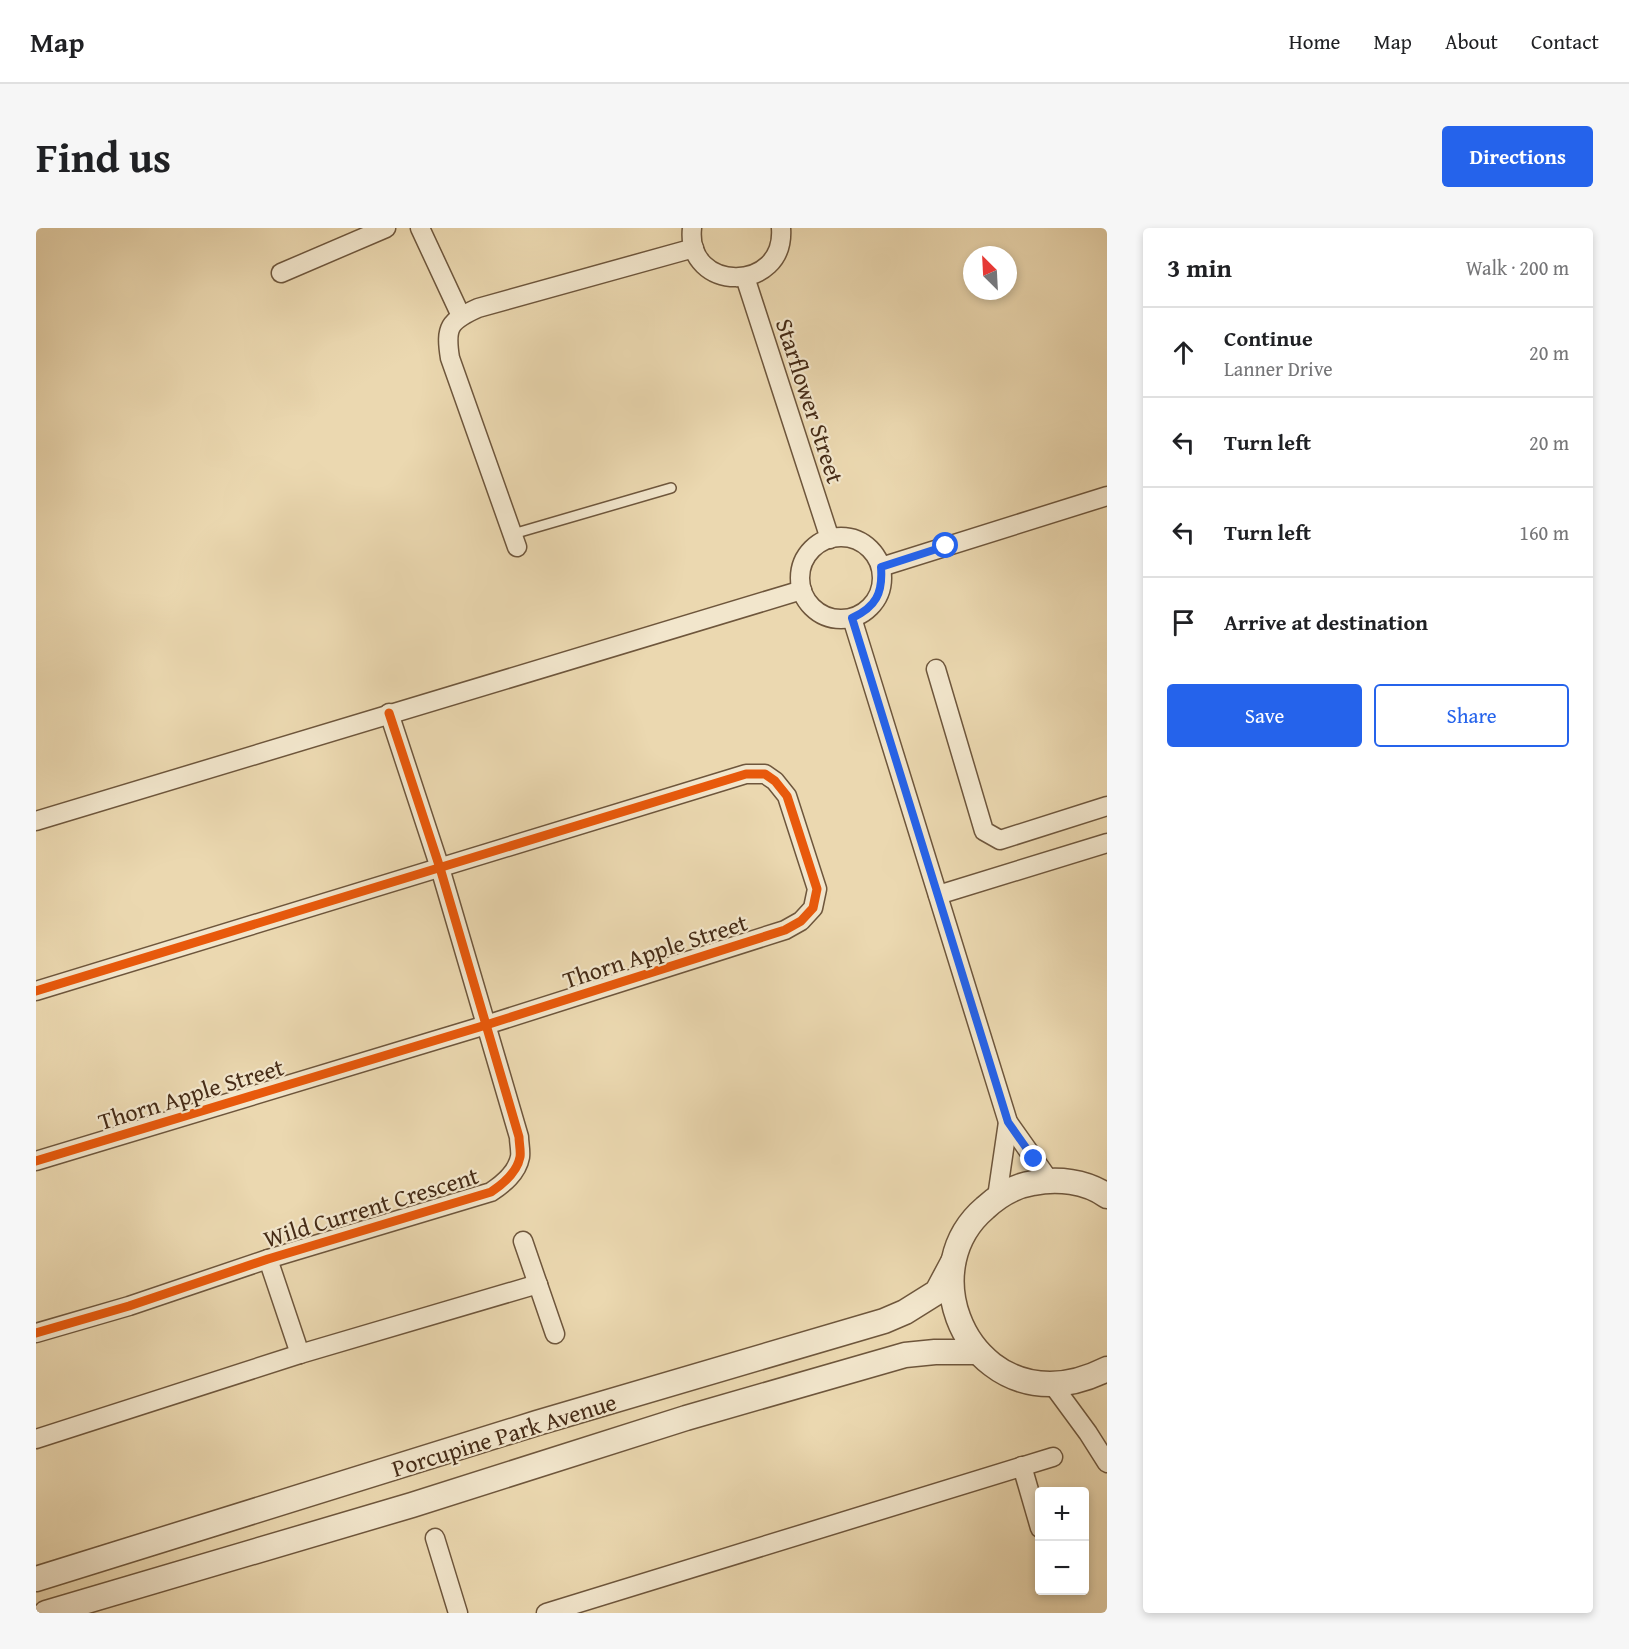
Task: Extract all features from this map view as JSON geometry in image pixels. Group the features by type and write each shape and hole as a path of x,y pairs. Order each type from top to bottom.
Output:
{"street":[{"path":"281,273 386,228"},
{"path":"420,228 461,316"},
{"path":"692,228 691,236 700,260 709,269 732,278 745,277 768,266 780,243 781,228"},
{"path":"515,541 450,358 447,339 450,327 461,316 478,308 694,248"},
{"name":"Starflower Street","path":"745,277 830,539"},
{"path":"881,567 1107,496"},
{"path":"830,539 855,540 867,546 881,567 880,593 864,613 852,618 839,620 816,611 807,601 802,590 800,577 802,564 818,544 830,539"},
{"path":"36,821 802,590"},
{"path":"852,618 1008,1122 1049,1180"},
{"path":"936,669 984,831 1000,840 1107,806"},
{"name":"Wild Current Crescent","path":"36,1333 129,1306 268,1259 491,1192 505,1182 513,1171 520,1158 519,1137 440,868 389,713"},
{"name":"Thorn Apple Street","path":"36,1161 486,1025 785,930 801,921 813,908 817,889 787,796 775,781 765,774 746,774 440,868"},
{"path":"938,895 1107,843"},
{"path":"36,991 440,868"},
{"path":"997,1197 1008,1122"},
{"path":"1107,1196 1076,1183 1049,1180 1022,1185 997,1197 977,1215 961,1237 953,1262 951,1287 954,1311 964,1333 978,1352 990,1363 1012,1376 1035,1383 1052,1384 1085,1379 1107,1369"},
{"path":"523,1241 555,1334"},
{"path":"268,1259 300,1354"},
{"name":"Porcupine Park Avenue","path":"36,1579 548,1420 884,1321 905,1312 937,1292 953,1262"},
{"path":"36,1439 300,1354 538,1284"},
{"name":"Porcupine Park Avenue","path":"46,1613 412,1505 686,1418 905,1355 934,1352 978,1352"},
{"path":"1052,1384 1083,1425 1107,1463"},
{"path":"546,1613 603,1605 1053,1457"},
{"path":"1022,1466 1035,1511"},
{"path":"435,1538 458,1613"}],"lane":[{"path":"515,541 671,488"}],"cycle path":[{"path":"36,1333 129,1306 268,1259 491,1192 505,1182 516,1168 520,1155 519,1137 440,868 389,713"},
{"path":"36,991 746,774 765,774 775,781 787,796 817,889 813,908 801,921 785,930 486,1025 36,1161"}],"route":[{"path":"946,546 881,567 880,593 864,613 852,618 1008,1122 1034,1159"}]}
